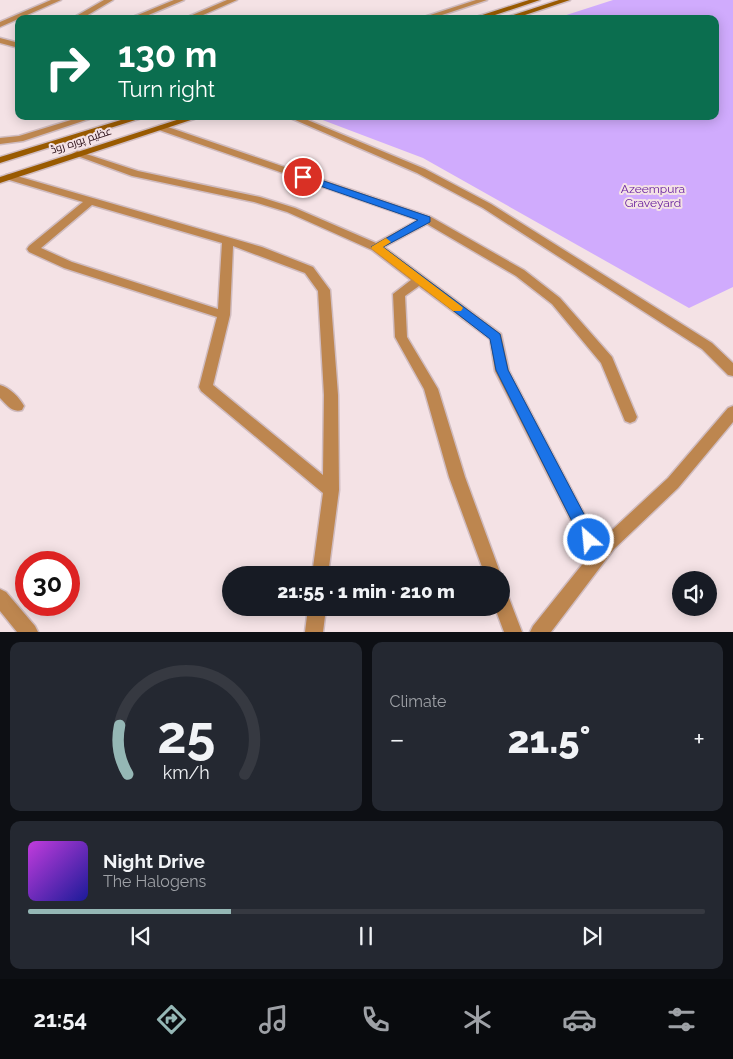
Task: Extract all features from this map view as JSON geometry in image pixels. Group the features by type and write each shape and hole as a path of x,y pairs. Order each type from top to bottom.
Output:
{"main road":[{"path":"487,15 536,0"},
{"path":"519,15 566,0"},
{"name":"عظیم پورہ روڈ","path":"0,160 131,120"},
{"name":"عظیم پورہ روڈ","path":"5,179 76,154 187,120"}],"street":[{"path":"23,15 57,0"},
{"path":"82,15 109,0"},
{"path":"142,15 180,0"},
{"path":"197,15 233,0"},
{"path":"435,15 482,0"},
{"path":"0,25 15,18"},
{"path":"0,40 15,44"},
{"path":"0,141 28,137 81,120"},
{"path":"300,120 421,171 488,206 707,346 733,371"},
{"path":"162,128 426,219 520,272 556,301 607,361 630,417"},
{"path":"76,154 136,174 256,199 291,210 376,247 496,337 502,370 598,557"},
{"path":"5,179 92,200 258,250 308,270 324,290 331,395 330,490 321,566"},
{"path":"92,200 33,250 68,265 224,315"},
{"path":"376,247 426,219"},
{"path":"228,241 224,315 206,387 330,490"},
{"path":"419,280 399,294 401,337 431,389 457,476 489,566"},
{"path":"0,390 17,406"},
{"path":"539,632 608,544 673,483 733,412"},
{"path":"0,598 28,632"},
{"path":"314,632 316,616"},
{"path":"507,616 513,632"}],"green space":[{"name":"Azeempura Graveyard","path":"613,0 733,0 733,287 689,308 423,158 323,120 719,120 719,15 566,15"}],"slow traffic":[{"path":"386,242 376,247 457,308"}],"route":[{"path":"303,177 426,219 376,247 496,337 502,370 589,540"}]}
